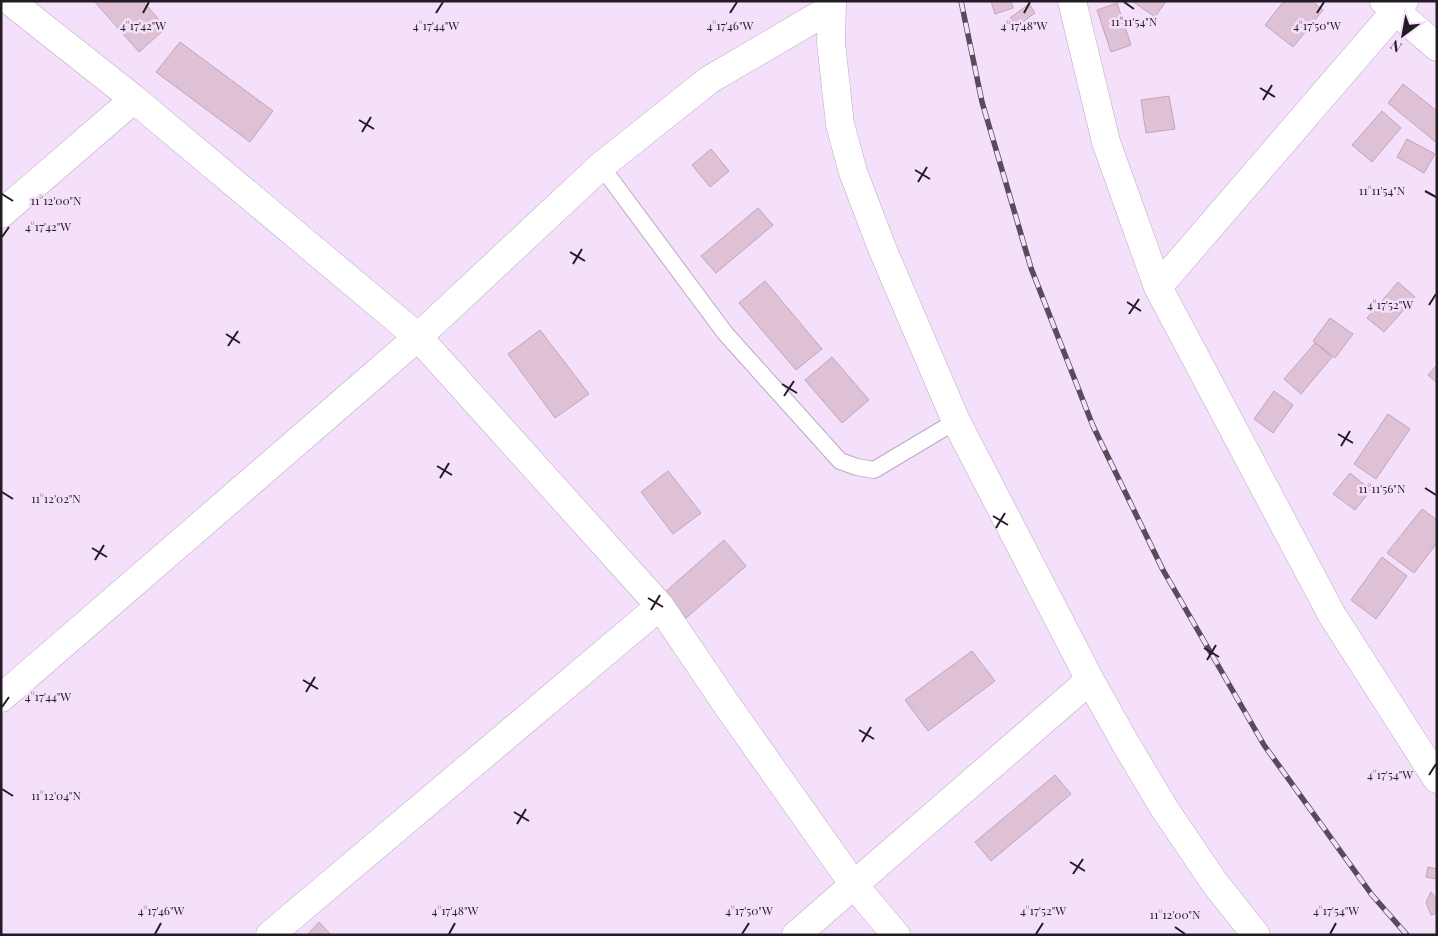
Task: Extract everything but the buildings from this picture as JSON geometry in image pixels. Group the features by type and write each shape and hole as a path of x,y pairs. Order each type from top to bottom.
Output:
{"street":[{"path":"10,1 134,99 418,336 660,606 729,708 854,885 896,935"},
{"path":"1072,1 1106,142 1158,287 1332,615 1436,775"},
{"path":"1,698 418,336 601,166 709,80 832,5"},
{"path":"832,5 832,43 840,124 853,172 882,248 956,421 1090,680 1164,808 1214,882 1256,935"},
{"path":"1158,287 1395,5 1437,47"},
{"path":"1,214 134,99"},
{"path":"270,935 660,606"},
{"path":"796,935 1090,680"}],"lane":[{"path":"601,166 725,332 840,461 874,470 956,421"}],"railway":[{"path":"961,1 982,102 1031,268 1093,426 1163,570 1264,745 1372,895 1407,935"}]}
